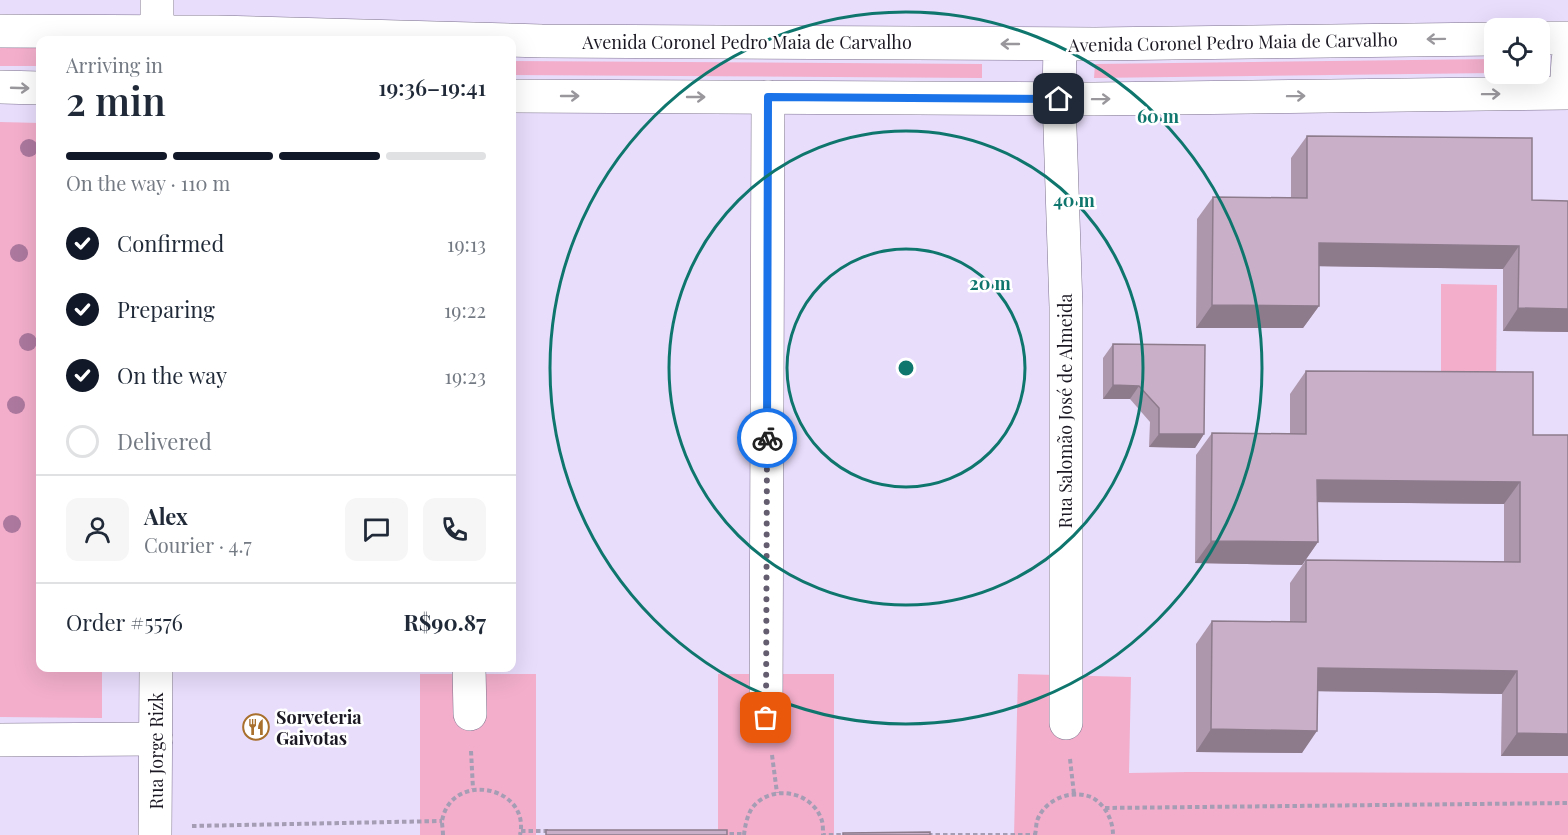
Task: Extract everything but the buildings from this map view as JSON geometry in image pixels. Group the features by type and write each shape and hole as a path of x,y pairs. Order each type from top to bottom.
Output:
{"street":[{"name":"Avenida Coronel Pedro Maia de Carvalho","path":"0,31 157,24 429,36"},
{"path":"1550,38 1568,38"},
{"name":"Avenida Coronel Pedro Maia de Carvalho","path":"516,40 1060,44 1484,39"},
{"name":"Rua Salomão José de Almeida","path":"1060,44 1059,99 1066,307 1066,723"},
{"path":"516,96 1059,99 1567,93 1568,60"},
{"path":"0,87 36,88"},
{"path":"766,718 768,97"},
{"name":"Rua Jorge Rizk","path":"155,831 156,672"},
{"path":"469,672 470,714"},
{"path":"0,740 156,739"}],"path":[{"path":"443,835 442,821 446,810 453,800 473,789 488,789 501,794 512,803 519,816 520,833 556,831"},
{"path":"720,834 744,835 746,820 753,807 764,798 777,793 792,793 805,798 815,808 822,820 823,835 847,835"},
{"path":"917,835 1035,835 1038,820 1046,806 1059,797 1074,794 1091,797 1105,808 1113,824 1113,835"},
{"path":"1105,808 1568,803"},
{"path":"155,831 442,821"}],"shaded area":[{"path":"0,47 36,48 36,66 0,66"},
{"path":"1484,59 1484,73 1094,78 1095,64"},
{"path":"516,61 982,64 982,78 516,75"},
{"path":"0,122 36,123 36,672 102,672 102,718 0,717"},
{"path":"1441,284 1497,285 1496,384 1441,383"},
{"path":"420,674 536,674 536,835 420,835"},
{"path":"718,674 834,674 834,835 718,835"},
{"path":"1018,674 1131,677 1129,773 1568,773 1568,835 1014,835"}],"way so far":[{"path":"766,718 767,438"}],"place":[{"name":"Sorveteria Gaivotas","path":"256,727"}],"route":[{"path":"767,438 768,97 1059,99"}]}
